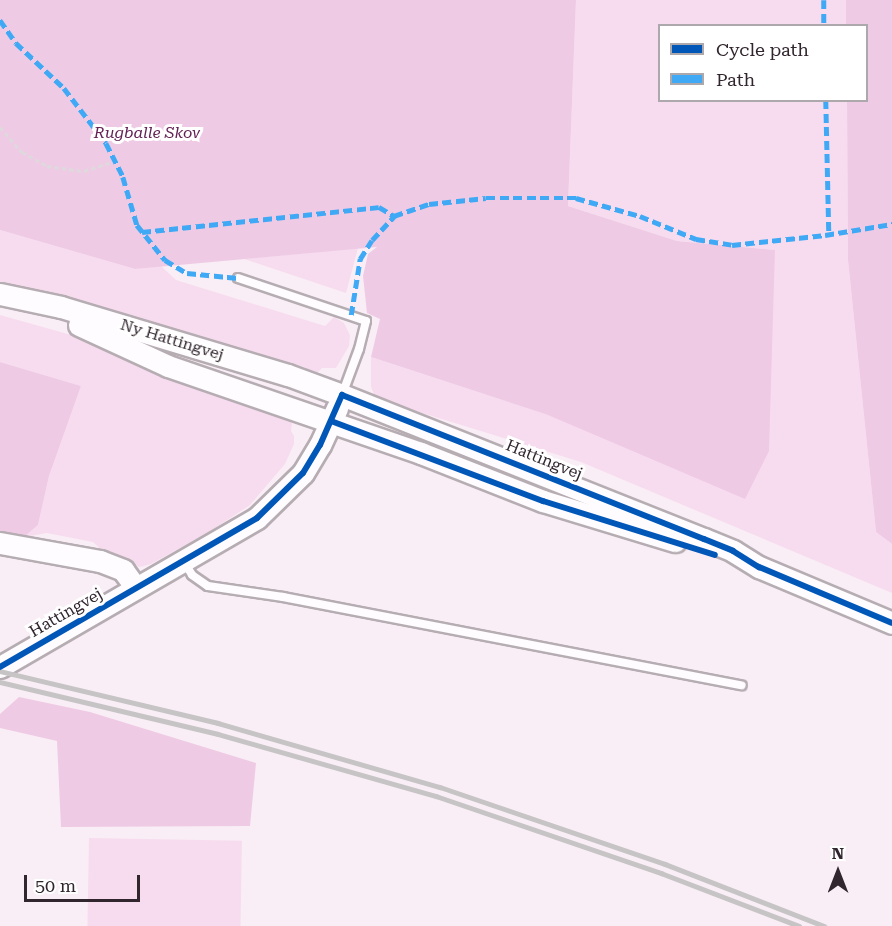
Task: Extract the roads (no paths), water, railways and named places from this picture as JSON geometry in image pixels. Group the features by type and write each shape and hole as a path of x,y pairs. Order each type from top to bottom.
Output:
{"street":[{"name":"Ny Hattingvej","path":"0,295 61,307 288,375 342,395"},
{"name":"Hattingvej","path":"0,295 103,335 168,366 331,421 543,501 662,536 729,560 759,567"},
{"name":"Hattingvej","path":"0,667 257,518 303,473 342,395 733,551 759,567 892,623"},
{"path":"331,421 345,413 356,414 489,462 547,475"},
{"path":"0,543 100,561 123,570 136,588"}],"lane":[{"path":"238,278 366,321 359,349 342,395"},
{"path":"184,562 192,575 208,586 283,597 742,685"}],"railway":[{"path":"0,671 218,723 440,787 665,864 824,926"},
{"path":"0,682 218,734 436,796 661,873 799,926"}],"park label":[{"name":"Rugballe Skov","path":"147,133"}]}
